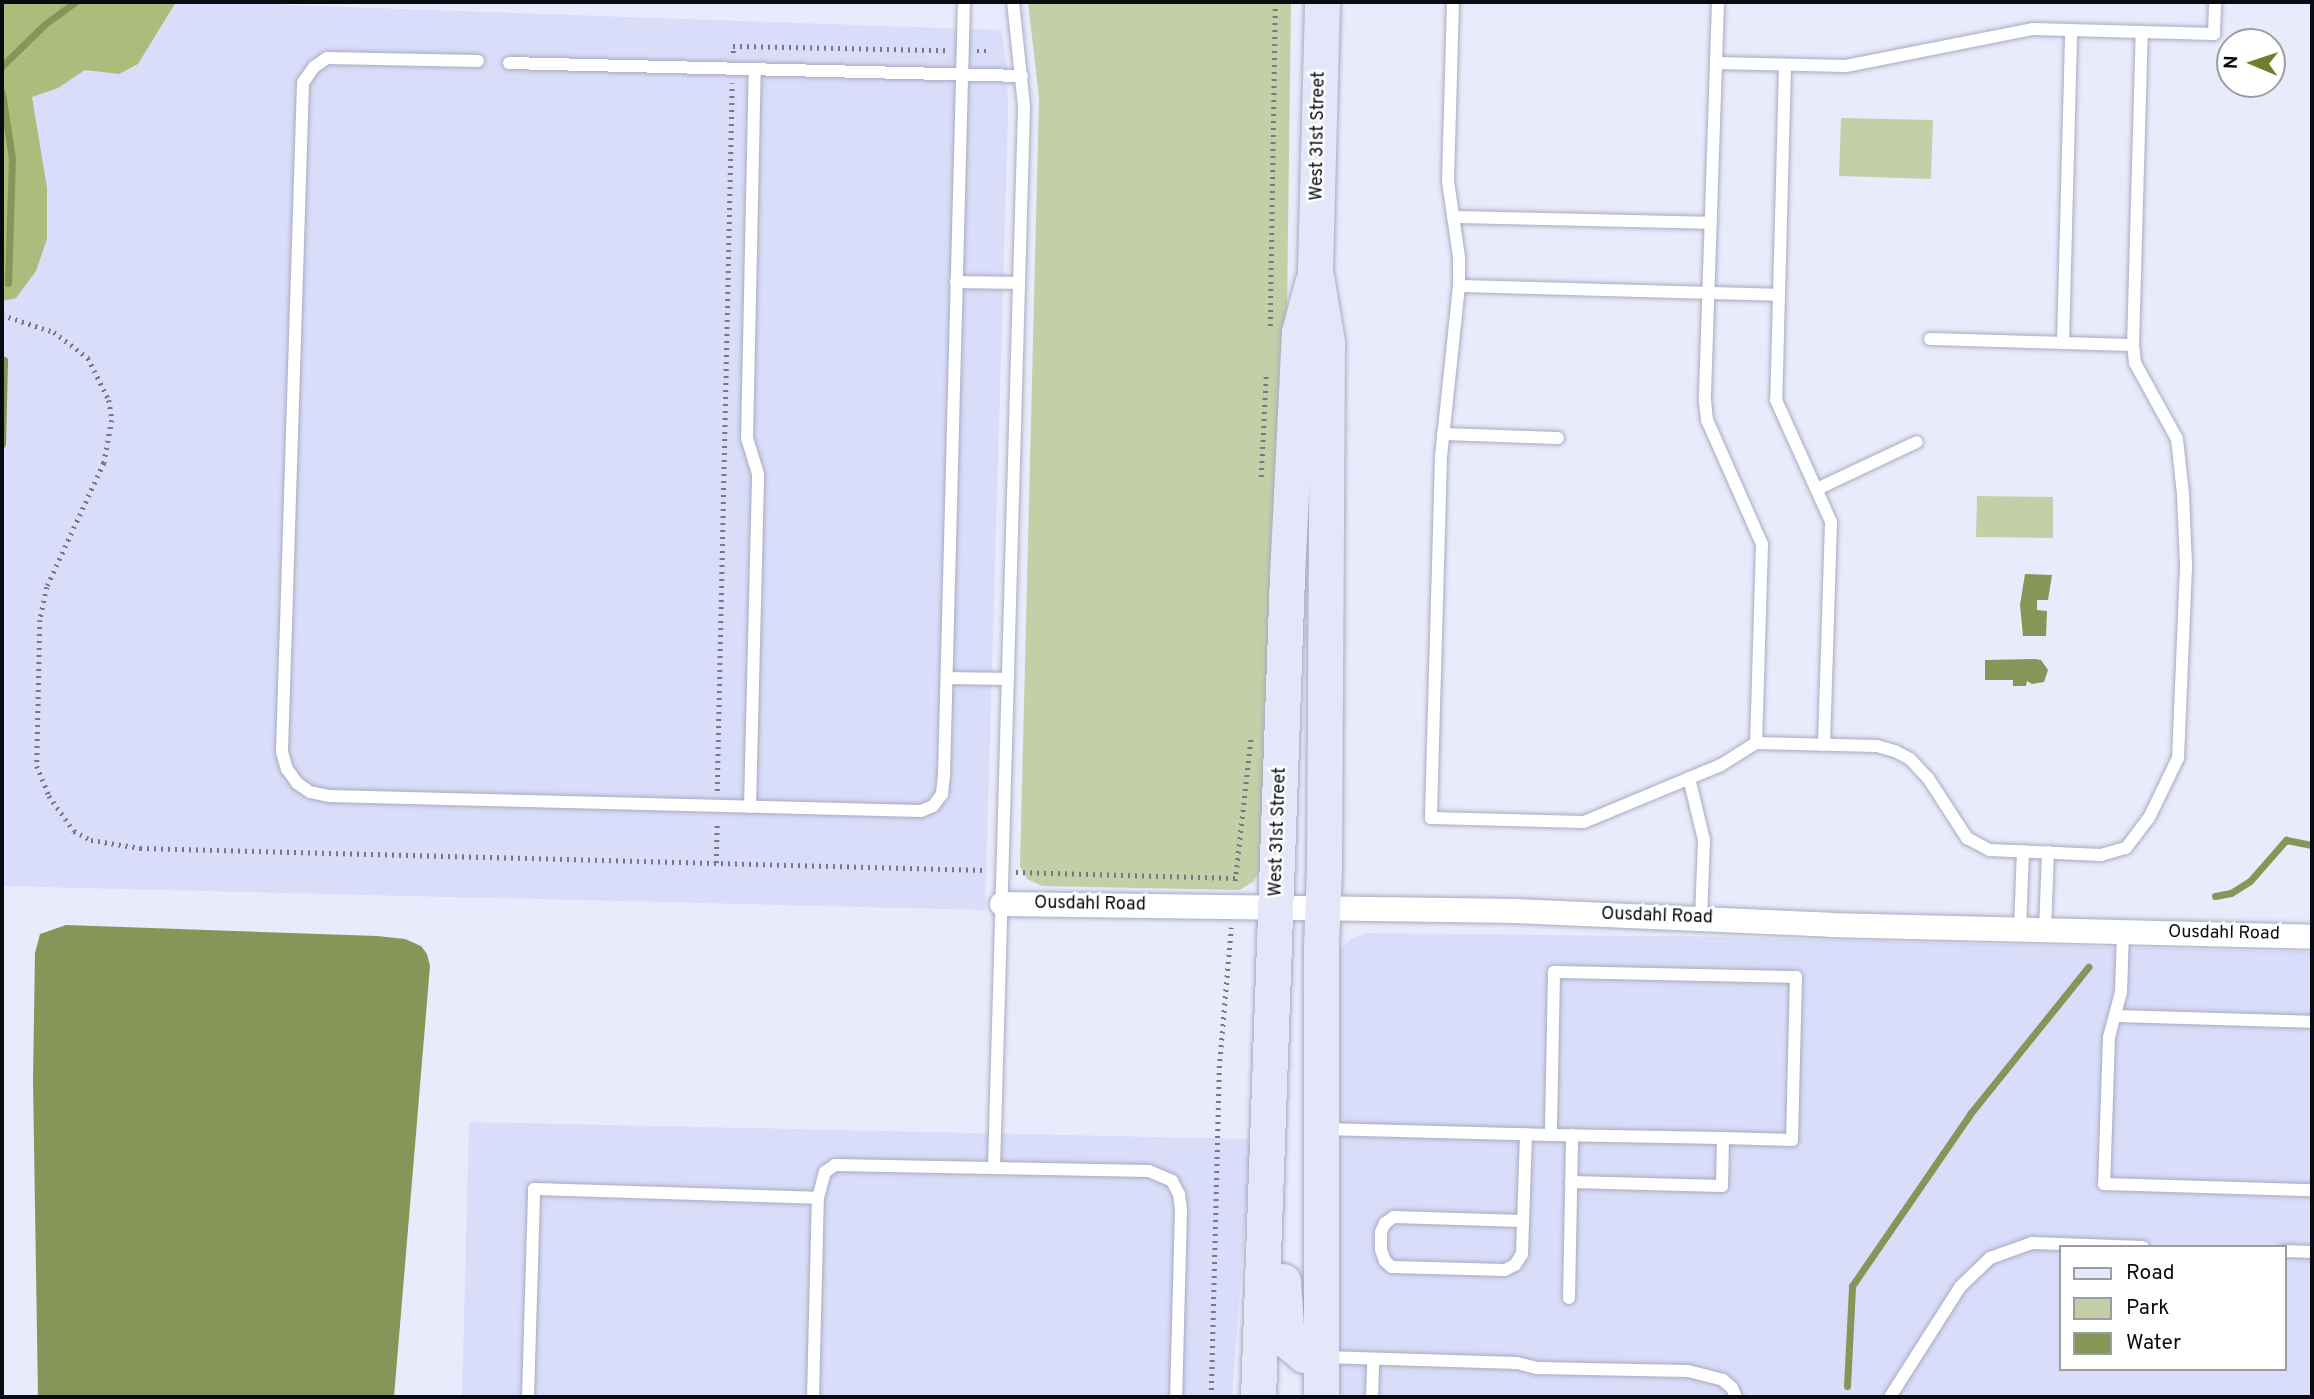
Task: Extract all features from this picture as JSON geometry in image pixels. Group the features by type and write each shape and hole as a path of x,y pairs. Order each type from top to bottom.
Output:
{"main road":[{"name":"West 31st Street","path":"1321,1397 1327,342 1315,270 1322,2"},
{"name":"West 31st Street","path":"1258,1397 1287,576 1299,332 1315,270"},
{"path":"1266,1192 1283,1274 1287,1341 1304,1356 1322,1357"}],"street":[{"name":"Ousdahl Road","path":"1002,904 1514,911 2312,937"}],"lane":[{"path":"478,61 327,58 314,67 303,83 282,752 287,769 297,783 310,792 329,796 921,811 933,806 942,794 944,775 964,2"},
{"path":"994,1168 1019,283 1022,76 1013,2"},
{"path":"1453,2 1448,181 1460,286 1443,434 1432,818 1584,822 1721,765 1756,743 1877,746 1910,759 1928,778 1967,838 1977,846 1990,850 2101,855 2126,848 2148,818 2178,758 2186,564 2183,494 2177,439 2134,363 2133,345 2142,32"},
{"path":"1718,2 1705,401 1707,420 1762,544 1756,743"},
{"path":"1716,63 1846,66 2033,29 2214,34 2216,2"},
{"path":"2063,343 2071,30"},
{"path":"509,62 1022,76"},
{"path":"1786,66 1776,400 1832,522 1824,745"},
{"path":"750,807 758,474 747,439 755,69"},
{"path":"1453,216 1711,223"},
{"path":"956,282 1019,283"},
{"path":"1460,286 1779,295"},
{"path":"1930,339 2133,345"},
{"path":"1443,434 1558,438"},
{"path":"1817,489 1917,442"},
{"path":"947,678 1008,679"},
{"path":"1689,778 1704,840 1701,919"},
{"path":"2020,929 2023,851"},
{"path":"2045,930 2048,852"},
{"path":"2123,932 2121,992 2109,1037 2104,1184 2312,1189"},
{"path":"1321,1129 1550,1135 1792,1140 1796,977 1554,972 1550,1135"},
{"path":"2115,1016 2312,1022"},
{"path":"1523,1221 1394,1217 1385,1223 1381,1232 1381,1250 1385,1261 1392,1267 1505,1270 1515,1265 1522,1254 1526,1134"},
{"path":"1569,1297 1572,1135"},
{"path":"1572,1182 1722,1186 1723,1138"},
{"path":"813,1397 818,1198 825,1172 835,1164 1149,1171 1172,1181 1179,1195 1181,1210 1176,1397"},
{"path":"528,1397 534,1189 818,1198"},
{"path":"1890,1397 1960,1287 1990,1258 2032,1243 2088,1245"},
{"path":"2286,1251 2312,1252"},
{"path":"1322,1357 1517,1363 1536,1368 1688,1371 1723,1380 1732,1388 1736,1397"},
{"path":"1372,1397 1373,1359"}],"path":[{"path":"1269,332 1275,2"},
{"path":"2,315 54,332 88,358 109,400 112,420 104,463 47,587 40,620 37,766 49,796 74,831 91,840 140,848 1235,878 1252,729"},
{"path":"1261,481 1267,359"},
{"path":"1211,1397 1219,1068 1230,938"}],"shaded area":[{"path":"2,2 176,2 138,64 119,74 85,70 58,88 32,97 47,188 47,239 36,271 16,298 2,301"},
{"path":"3,2 201,2 1001,30 1007,65 1008,116 985,910 2,886"},
{"path":"1367,933 1722,937 2312,952 2312,1397 1335,1397 1338,951 1351,939"},
{"path":"469,1122 1251,1139 1232,1397 462,1397"}],"green space":[{"path":"1028,2 1291,2 1287,310 1262,866 1253,882 1239,890 1042,886 1027,879 1020,866 1039,98"},
{"path":"1841,118 1933,120 1931,179 1839,176"},
{"path":"1977,496 2053,497 2053,538 1976,537"}],"water":[{"path":"2025,574 2052,575 2048,600 2037,600 2037,610 2047,611 2046,636 2023,636 2020,605"},
{"path":"1985,660 2041,660 2048,670 2044,682 2032,684 2027,681 2026,686 2013,686 2013,680 1985,680"},
{"path":"66,925 377,936 405,939 421,946 427,954 430,966 394,1397 38,1397 33,1080 35,953 40,934"}],"waterway":[{"path":"2,66 45,24 75,2"},
{"path":"2,93 12,158 8,283"},
{"path":"2,444 4,360"},
{"path":"2215,896 2231,893 2250,881 2286,840 2312,845"},
{"path":"1847,1386 1852,1286 1970,1114 2088,967"}]}
